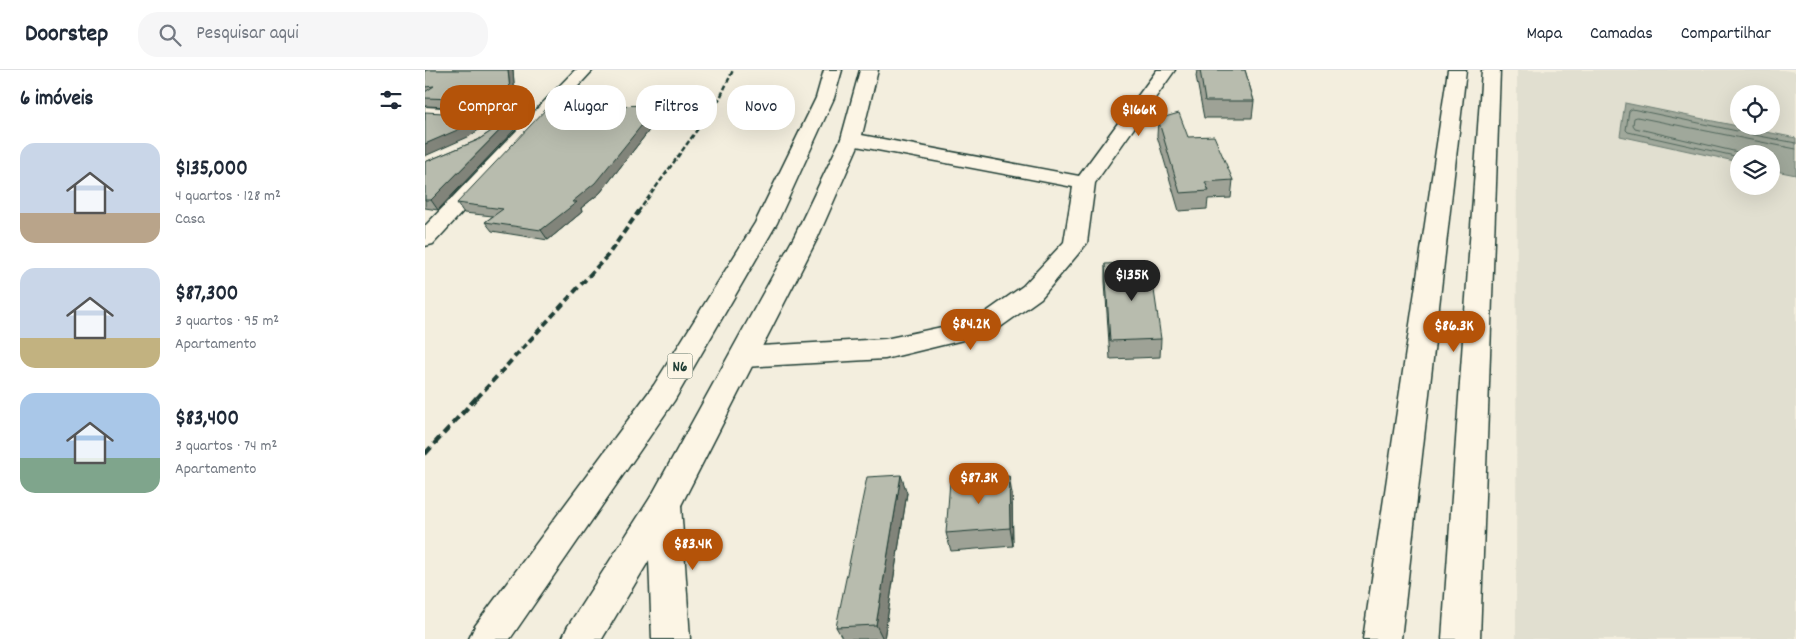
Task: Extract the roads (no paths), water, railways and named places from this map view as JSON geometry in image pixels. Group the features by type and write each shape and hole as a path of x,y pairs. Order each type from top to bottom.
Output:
{"main road":[{"path":"425,239 584,70"},
{"name":"N6","path":"488,639 664,393 765,223 825,98 833,70"},
{"path":"581,639 664,505 744,358 806,237 851,139 869,70"},
{"path":"744,358 885,349 983,327 1032,292 1075,243 1084,183 1166,70"},
{"path":"1381,639 1457,70"},
{"path":"1461,639 1491,70"},
{"path":"425,113 440,114"},
{"path":"535,119 539,119"},
{"path":"491,133 495,130"},
{"path":"851,139 1084,183"},
{"path":"664,505 671,639"}],"water":[{"path":"1625,103 1730,124 1730,135 1780,135 1796,138 1796,175 1780,172 1780,145 1730,145 1730,160 1620,136"}],"railway":[{"path":"638,212 720,98 733,70"},
{"path":"477,398 608,255 639,211"},
{"path":"425,454 478,396"}]}
